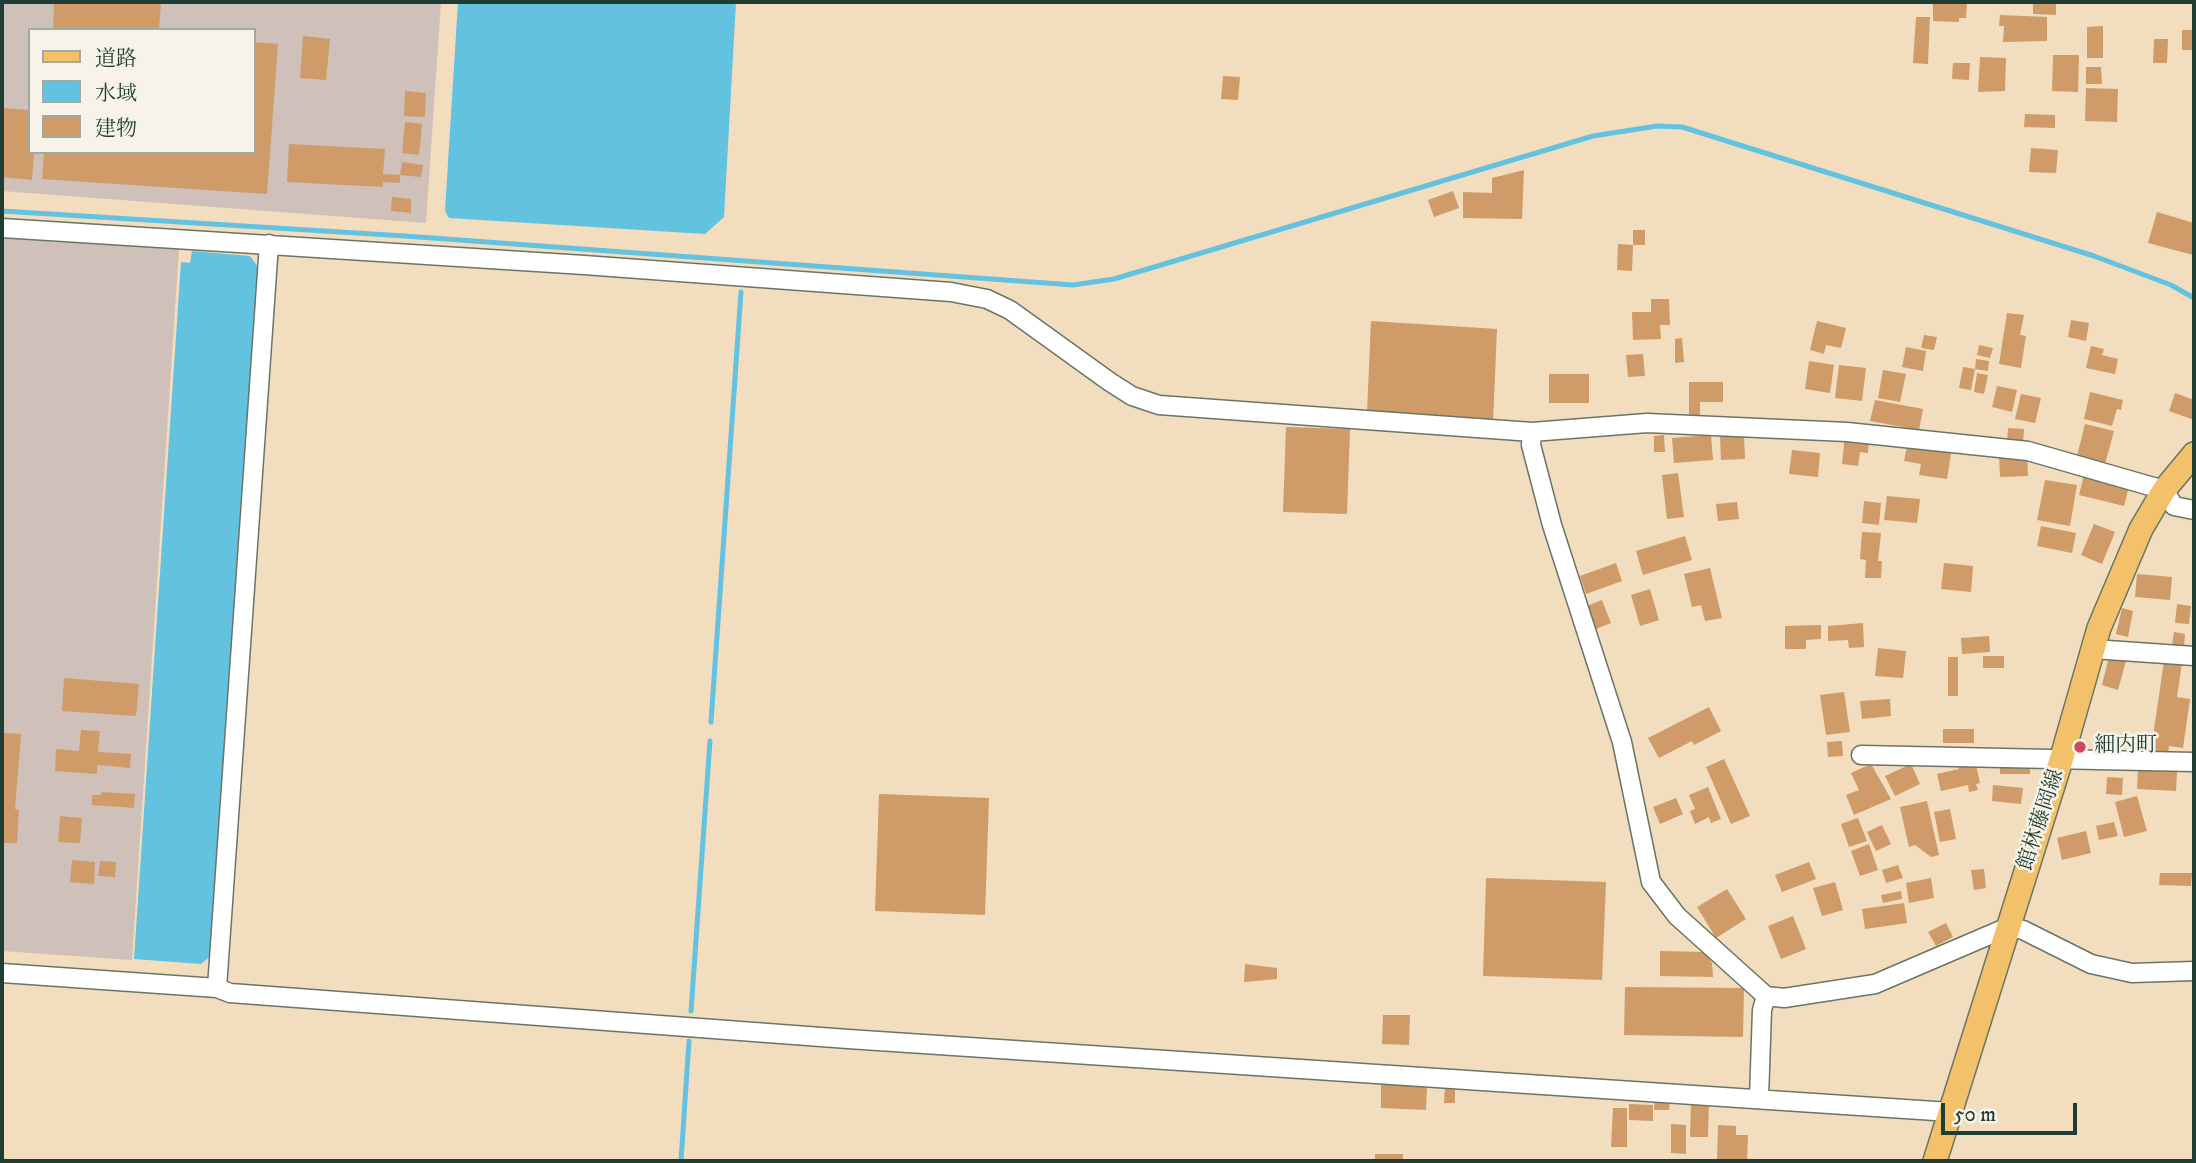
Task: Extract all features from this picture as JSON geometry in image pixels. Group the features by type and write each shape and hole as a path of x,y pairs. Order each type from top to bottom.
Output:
{"main road":[{"name":"館林藤岡線","path":"1936,1161 2093,649 2120,575 2141,529 2164,490 2194,454"}],"street":[{"path":"2,228 269,244 971,295 1010,310 1110,382 1132,396 1159,405 1532,432 1647,423 1847,432 2028,451 2164,490 2174,506 2194,510"},
{"path":"217,988 269,244"},
{"path":"1532,432 1531,445 1552,525 1622,742 1651,882 1677,916 1766,996 1784,998 1875,984 2008,927 2023,930 2091,964 2132,973 2194,971"},
{"path":"2093,649 2194,656"},
{"path":"1861,755 2062,757 2144,763 2194,762"},
{"path":"2,973 217,988 230,993 848,1039 1950,1112"},
{"path":"1759,1098 1762,1010 1766,996"}],"shaded area":[{"path":"3,2 441,2 426,223 2,191"},
{"path":"2,237 179,249 132,960 2,951"}],"water":[{"path":"458,2 736,2 724,217 705,234 449,218 445,211"},
{"path":"192,251 250,256 258,267 213,954 201,964 134,959 181,262 190,263"}],"building":[{"path":"54,2 161,2 159,28 53,28"},
{"path":"1933,2 1967,2 1966,18 1959,18 1959,22 1933,21"},
{"path":"2033,2 2056,2 2056,15 2033,14"},
{"path":"2000,15 2047,17 2047,41 2003,42 2004,26 1999,26"},
{"path":"1916,17 1930,17 1928,64 1913,63"},
{"path":"2103,26 2103,58 2087,58 2087,27"},
{"path":"2182,30 2194,30 2194,50 2182,50"},
{"path":"303,36 330,39 326,80 300,78"},
{"path":"2154,39 2168,39 2167,63 2153,63"},
{"path":"256,42 278,44 267,194 42,179 44,154 256,154"},
{"path":"2053,55 2079,55 2078,92 2052,91"},
{"path":"1980,57 2006,58 2005,91 1978,92"},
{"path":"1953,63 1970,63 1969,80 1952,79"},
{"path":"2086,67 2101,67 2102,84 2086,84"},
{"path":"1223,76 1240,77 1238,100 1221,99"},
{"path":"2086,88 2118,89 2117,122 2085,121"},
{"path":"405,91 426,93 425,117 404,116"},
{"path":"2,108 28,110 28,154 34,154 32,180 2,177"},
{"path":"2025,114 2055,115 2055,128 2024,127"},
{"path":"405,122 422,124 419,155 402,153"},
{"path":"289,144 385,149 383,174 400,175 400,183 383,182 383,187 287,182"},
{"path":"2031,148 2058,150 2056,173 2029,172"},
{"path":"402,162 423,165 421,177 400,175"},
{"path":"1524,170 1522,219 1463,218 1463,192 1492,193 1492,178"},
{"path":"1453,191 1459,208 1434,217 1428,200"},
{"path":"392,197 411,199 411,213 391,211"},
{"path":"2157,212 2194,223 2193,255 2148,243"},
{"path":"1633,230 1645,230 1645,245 1633,245"},
{"path":"1618,244 1633,245 1632,271 1617,270"},
{"path":"1651,299 1669,299 1670,325 1660,325 1661,339 1633,340 1632,312 1651,312"},
{"path":"2007,313 2024,315 2020,335 2026,336 2021,368 1999,364"},
{"path":"2071,320 2089,323 2086,341 2068,337"},
{"path":"1371,321 1497,329 1493,422 1367,412"},
{"path":"1817,321 1846,328 1841,348 1826,345 1824,354 1810,350"},
{"path":"1924,335 1937,337 1934,350 1921,348"},
{"path":"1682,338 1684,362 1675,363 1675,339"},
{"path":"1979,345 1993,348 1990,358 1977,355"},
{"path":"2091,346 2104,349 2102,355 2118,359 2115,374 2086,368"},
{"path":"1906,347 1926,351 1923,371 1902,367"},
{"path":"1643,354 1645,376 1628,377 1626,355"},
{"path":"1976,359 1989,361 1988,371 1975,369"},
{"path":"1809,361 1834,365 1830,393 1805,389"},
{"path":"1839,365 1866,368 1862,401 1835,398"},
{"path":"1963,367 1975,369 1971,390 1959,388"},
{"path":"1883,370 1906,374 1900,402 1878,398"},
{"path":"1977,373 1988,375 1984,394 1974,392"},
{"path":"1549,374 1589,374 1589,403 1549,403"},
{"path":"1689,382 1723,382 1723,402 1700,402 1700,418 1689,417"},
{"path":"1997,386 2017,390 2012,412 1992,407"},
{"path":"2090,392 2123,400 2112,426 2084,419"},
{"path":"2175,393 2194,400 2194,420 2169,411"},
{"path":"2021,394 2041,398 2035,423 2015,419"},
{"path":"1875,400 1923,409 1919,430 1870,421"},
{"path":"2085,424 2114,431 2105,464 2077,456"},
{"path":"1286,427 1350,429 1347,514 1283,512"},
{"path":"2008,428 2024,429 2023,444 2007,442"},
{"path":"1664,435 1665,452 1654,452 1654,436"},
{"path":"1711,435 1713,460 1674,463 1672,438"},
{"path":"1744,435 1745,459 1721,460 1720,437"},
{"path":"1845,435 1869,437 1868,453 1860,452 1858,466 1842,464"},
{"path":"1908,441 1952,447 1947,479 1919,475 1921,464 1904,461"},
{"path":"1792,450 1820,453 1818,477 1789,474"},
{"path":"1999,454 2027,454 2028,476 2000,477"},
{"path":"2085,471 2130,483 2124,506 2079,495"},
{"path":"1678,473 1684,517 1667,519 1662,475"},
{"path":"2045,480 2077,485 2070,526 2037,520"},
{"path":"1887,496 1920,499 1917,523 1884,520"},
{"path":"1864,501 1881,503 1879,525 1862,523"},
{"path":"1737,502 1739,519 1718,521 1716,504"},
{"path":"2094,524 2115,532 2102,564 2081,555"},
{"path":"2041,526 2076,533 2072,553 2037,546"},
{"path":"1862,532 1881,533 1878,561 1882,561 1881,578 1865,578 1866,560 1860,559"},
{"path":"1685,536 1692,560 1643,575 1636,551"},
{"path":"1616,563 1622,581 1586,594 1580,576"},
{"path":"1944,563 1973,566 1971,592 1941,589"},
{"path":"1710,568 1722,618 1705,621 1701,605 1692,607 1684,574"},
{"path":"2137,574 2172,577 2170,600 2135,597"},
{"path":"1650,589 1659,620 1640,626 1631,595"},
{"path":"1602,600 1611,623 1596,629 1587,606"},
{"path":"2177,604 2191,606 2189,624 2175,623"},
{"path":"2122,608 2133,611 2128,637 2116,634"},
{"path":"1863,623 1864,647 1849,648 1848,640 1828,641 1828,626"},
{"path":"1821,625 1821,639 1806,640 1806,649 1785,649 1785,626"},
{"path":"2174,632 2185,634 2184,646 2172,645"},
{"path":"1989,636 1990,652 1962,654 1961,638"},
{"path":"1878,648 1906,651 1903,678 1875,676"},
{"path":"1983,656 2004,656 2004,668 1983,668"},
{"path":"1948,657 1958,657 1958,696 1948,696"},
{"path":"2109,657 2126,661 2118,690 2102,685"},
{"path":"2164,661 2182,663 2177,697 2190,699 2183,748 2169,746 2168,753 2151,750"},
{"path":"64,678 139,684 136,716 62,711"},
{"path":"1844,692 1850,732 1826,735 1820,695"},
{"path":"1890,699 1891,716 1862,719 1860,701"},
{"path":"1709,707 1721,731 1694,745 1692,741 1659,758 1648,738"},
{"path":"1943,729 1974,729 1974,743 1943,743"},
{"path":"81,730 100,731 98,752 131,754 130,768 97,765 97,774 55,771 56,749 79,751"},
{"path":"4,733 21,734 15,809 19,810 17,843 2,843"},
{"path":"1842,741 1843,756 1828,757 1827,742"},
{"path":"1724,759 1750,816 1731,824 1706,767"},
{"path":"2000,760 2030,760 2030,774 2000,774"},
{"path":"1957,761 1976,765 1980,783 1976,784 1978,790 1969,792 1968,785 1941,791 1937,774 1959,769"},
{"path":"1871,764 1891,799 1854,815 1846,795 1859,790 1851,773"},
{"path":"1911,764 1920,784 1895,796 1885,776"},
{"path":"2138,768 2177,771 2176,791 2137,789"},
{"path":"2107,777 2123,778 2122,795 2106,794"},
{"path":"1993,785 2023,788 2021,804 1992,801"},
{"path":"1708,787 1721,819 1711,823 1709,817 1695,824 1690,811 1695,809 1689,795"},
{"path":"102,792 135,794 134,808 92,805 92,795 101,795"},
{"path":"879,794 989,798 985,915 875,911"},
{"path":"2137,796 2147,831 2124,837 2115,802"},
{"path":"1676,798 1683,814 1660,824 1653,807"},
{"path":"1927,801 1939,855 1931,857 1915,845 1909,847 1900,807"},
{"path":"1950,809 1956,839 1940,842 1934,812"},
{"path":"60,816 82,818 80,843 58,842"},
{"path":"1858,818 1867,841 1849,847 1841,824"},
{"path":"2114,822 2118,836 2099,840 2096,826"},
{"path":"1882,825 1891,844 1876,851 1867,832"},
{"path":"2086,831 2091,853 2062,860 2057,838"},
{"path":"1869,844 1878,870 1860,876 1851,851"},
{"path":"72,860 95,862 94,884 70,882"},
{"path":"100,861 116,862 115,877 98,876"},
{"path":"1809,862 1816,879 1782,892 1775,875"},
{"path":"1898,865 1903,878 1886,883 1882,870"},
{"path":"1984,869 1986,888 1974,890 1971,870"},
{"path":"2160,873 2192,873 2191,886 2159,885"},
{"path":"1486,878 1606,882 1602,980 1483,976"},
{"path":"1931,878 1934,898 1909,903 1906,883"},
{"path":"1835,882 1843,910 1822,916 1813,888"},
{"path":"1727,889 1746,919 1716,938 1697,907"},
{"path":"1901,891 1902,899 1883,903 1881,895"},
{"path":"1904,903 1907,923 1865,929 1862,909"},
{"path":"1793,916 1806,949 1781,959 1768,926"},
{"path":"1946,923 1953,937 1936,946 1928,932"},
{"path":"1660,951 1704,952 1712,963 1713,977 1660,976"},
{"path":"1245,964 1277,968 1277,979 1244,982"},
{"path":"1625,987 1744,988 1743,1037 1624,1035"},
{"path":"1383,1015 1410,1015 1409,1045 1382,1044"},
{"path":"1381,1082 1413,1082 1413,1087 1427,1087 1426,1110 1381,1108"},
{"path":"1445,1087 1455,1087 1455,1103 1444,1103"},
{"path":"1655,1098 1670,1099 1669,1110 1654,1110"},
{"path":"1691,1101 1709,1101 1708,1137 1690,1137"},
{"path":"1629,1104 1653,1105 1653,1121 1629,1120"},
{"path":"1613,1108 1627,1108 1627,1147 1611,1147"},
{"path":"1671,1124 1686,1125 1686,1154 1671,1153"},
{"path":"1718,1125 1736,1126 1736,1135 1748,1135 1747,1161 1717,1161"},
{"path":"1375,1154 1403,1154 1403,1161 1375,1161"}],"waterway":[{"path":"2,211 405,236 1073,285 1114,279 1593,136 1657,126 1682,127 2094,256 2171,285 2194,298"},
{"path":"711,722 741,292"},
{"path":"691,1011 710,741"},
{"path":"681,1161 689,1041"}],"place":[{"name":"細内町","path":"2080,747"}]}
